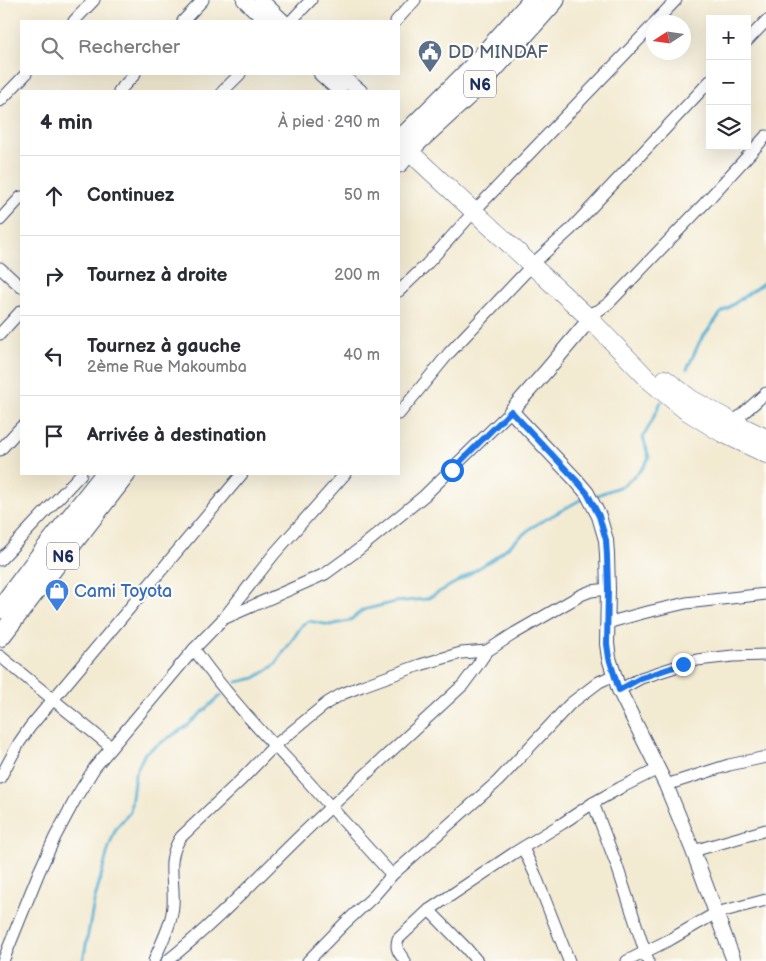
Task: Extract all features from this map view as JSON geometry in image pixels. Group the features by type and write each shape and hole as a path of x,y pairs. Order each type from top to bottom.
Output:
{"highway":[{"name":"N6","path":"497,53 533,0"},
{"name":"N6","path":"404,142 469,71 497,53 555,0"},
{"name":"N6","path":"0,609 104,475"},
{"name":"N6","path":"0,637 125,475"}],"main road":[{"path":"404,142 478,208 592,315 665,379 727,427 766,454"},
{"path":"727,427 766,438"}],"street":[{"path":"75,20 94,0"},
{"path":"184,20 203,0"},
{"path":"244,0 265,20"},
{"path":"261,0 282,20"},
{"path":"293,20 311,0"},
{"path":"397,20 415,0"},
{"path":"662,15 676,0"},
{"path":"751,37 766,21"},
{"path":"400,290 646,31"},
{"path":"0,101 25,75"},
{"path":"120,90 134,75"},
{"path":"224,90 239,75"},
{"path":"323,75 358,90"},
{"path":"400,413 449,353 535,262 570,230 706,85"},
{"path":"222,620 325,574 358,550 424,496 511,411 548,370 592,315 609,302 684,226 766,136"},
{"path":"0,220 20,198"},
{"path":"0,268 20,286"},
{"path":"0,334 20,312"},
{"path":"727,427 766,393"},
{"path":"511,411 576,480 590,498 602,527 606,540 608,589 607,644 614,675 619,690 666,785 734,961"},
{"path":"0,450 20,428"},
{"path":"0,560 81,475"},
{"path":"0,778 30,727 241,475"},
{"path":"3,961 55,837 95,767 194,649 222,620 274,554 345,475"},
{"path":"167,961 187,945 463,685 487,651 581,596 591,591 608,589"},
{"path":"607,623 686,603 766,594"},
{"path":"194,649 211,672 274,746 392,875"},
{"path":"154,961 169,925 172,912 172,857 180,837 274,746 327,703 342,694 420,665 461,653 487,651"},
{"path":"619,690 641,678 698,660 766,655"},
{"path":"0,656 111,747"},
{"path":"308,961 373,897 392,875 498,781 570,704 599,682 614,675"},
{"path":"666,785 729,765 766,757"},
{"path":"405,961 397,950 398,940 430,910 593,803 658,769"},
{"path":"593,803 617,866 647,956"},
{"path":"692,851 766,830"},
{"path":"523,848 569,961"},
{"path":"627,961 647,956 671,939 716,914 766,900"},
{"path":"430,910 477,961"}],"waterway":[{"path":"687,369 700,341 721,313 766,281"},
{"path":"592,497 624,485 642,469 649,458 643,437 661,402"},
{"path":"237,682 255,678 275,665 303,624 309,621 330,625 349,621 363,610 395,602 427,599 496,557 532,527 580,500 586,499"},
{"path":"83,961 94,902 109,847 116,828 130,812 135,774 145,753 187,726 221,695"}],"place":[{"name":"DD MINDAF","path":"430,73"},
{"name":"Cami Toyota","path":"57,612"}],"route":[{"path":"452,470 511,411 587,493 599,516 606,540 608,589 607,644 609,658 619,690 641,678 683,664"}]}
